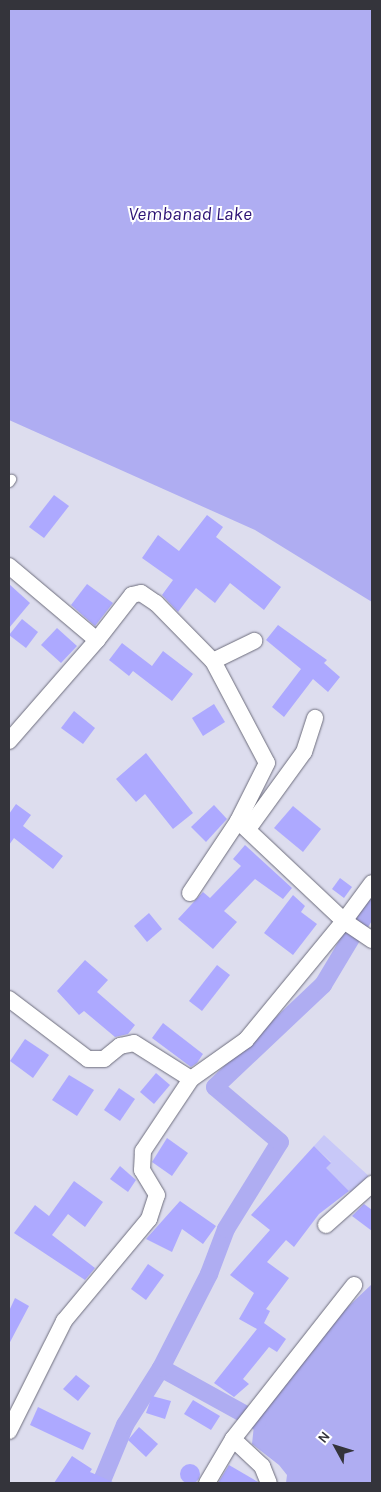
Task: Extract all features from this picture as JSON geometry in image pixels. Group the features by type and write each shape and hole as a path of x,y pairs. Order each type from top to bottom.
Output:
{"street":[{"path":"9,566 97,640"},
{"path":"9,741 97,640 132,595 141,593 213,661 267,763 243,825"},
{"path":"213,661 254,641"},
{"path":"190,893 243,825 304,752 315,718"},
{"path":"243,825 357,929"},
{"path":"9,1432 64,1321 149,1219 157,1195 142,1170 143,1151 191,1079 246,1040 357,929 372,883"},
{"path":"9,999 88,1059 104,1059 120,1046 134,1043 191,1079"},
{"path":"326,1225 372,1184"},
{"path":"207,1483 240,1430 354,1285"},
{"path":"240,1430 262,1466 269,1483"}],"shaded area":[{"path":"324,1135 372,1179 353,1195 338,1180 330,1188 318,1176 331,1162 314,1146"}],"water":[{"name":"Vembanad Lake","path":"9,9 372,9 372,602 255,530 9,420"},
{"path":"372,1284 372,1483 286,1483 287,1475 279,1465 252,1444 254,1425 333,1321"}],"building":[{"path":"54,495 69,506 44,538 29,527"},
{"path":"207,515 223,527 216,537 281,587 264,610 230,583 215,603 196,588 178,612 162,595 173,580 142,558 158,535 179,551"},
{"path":"9,584 30,603 9,628"},
{"path":"87,584 113,603 95,626 71,605"},
{"path":"22,619 38,632 26,648 9,635"},
{"path":"278,625 327,660 324,663 340,677 328,692 313,679 284,717 272,707 301,669 266,640"},
{"path":"57,628 77,646 61,663 41,645"},
{"path":"122,643 152,666 163,651 193,674 172,701 133,671 129,676 109,660"},
{"path":"214,704 225,722 203,736 192,718"},
{"path":"74,711 95,728 83,744 61,728"},
{"path":"146,753 193,813 173,829 145,794 136,802 116,779"},
{"path":"16,804 31,815 23,826 63,856 53,869 14,838 9,845 9,814"},
{"path":"214,805 227,819 206,842 191,827"},
{"path":"293,806 321,829 303,852 274,828"},
{"path":"245,845 292,888 283,899 255,879 224,911 237,922 213,949 178,919 203,892 210,898 241,866 233,859"},
{"path":"340,878 352,887 344,898 332,889"},
{"path":"293,895 305,906 301,912 317,924 293,955 264,933"},
{"path":"149,913 162,929 147,942 134,926"},
{"path":"85,960 108,980 97,992 135,1025 128,1034 115,1037 84,1011 79,1015 57,991"},
{"path":"217,965 230,975 202,1011 189,1001"},
{"path":"163,1023 203,1054 197,1063 191,1067 152,1038"},
{"path":"25,1039 49,1055 33,1078 10,1061"},
{"path":"156,1073 170,1085 154,1104 140,1092"},
{"path":"69,1075 94,1090 77,1116 52,1100"},
{"path":"119,1088 135,1099 120,1121 104,1110"},
{"path":"167,1138 188,1153 172,1176 152,1162"},
{"path":"314,1146 331,1163 326,1168 349,1191 319,1214 294,1247 286,1240 267,1262 289,1278 266,1309 270,1311 264,1323 286,1339 277,1352 269,1347 243,1379 249,1384 234,1397 214,1383 257,1329 239,1319 254,1293 230,1275 270,1230 251,1215"},
{"path":"120,1166 136,1180 128,1192 110,1179"},
{"path":"74,1181 103,1202 85,1227 68,1214 52,1235 95,1268 85,1280 14,1233 35,1205 49,1216"},
{"path":"180,1201 216,1226 203,1244 182,1229 172,1252 146,1239"},
{"path":"364,1204 372,1210 372,1231 352,1216"},
{"path":"148,1264 164,1275 146,1300 131,1289"},
{"path":"15,1298 29,1306 9,1344 9,1311"},
{"path":"76,1375 90,1386 78,1401 63,1389"},
{"path":"152,1396 171,1401 165,1419 146,1413"},
{"path":"193,1400 220,1416 211,1430 184,1414"},
{"path":"38,1407 91,1433 83,1450 30,1425"},
{"path":"139,1427 158,1444 146,1457 128,1440"},
{"path":"72,1456 92,1469 90,1472 115,1483 54,1483"},
{"path":"190,1464 197,1467 200,1474 197,1481 190,1484 183,1481 180,1474 183,1467"},
{"path":"229,1465 258,1482 258,1483 218,1483"}],"waterway":[{"path":"101,1483 125,1425 161,1368 209,1274 226,1229 280,1142 215,1087 323,985 372,903"},
{"path":"161,1368 257,1421"}]}
